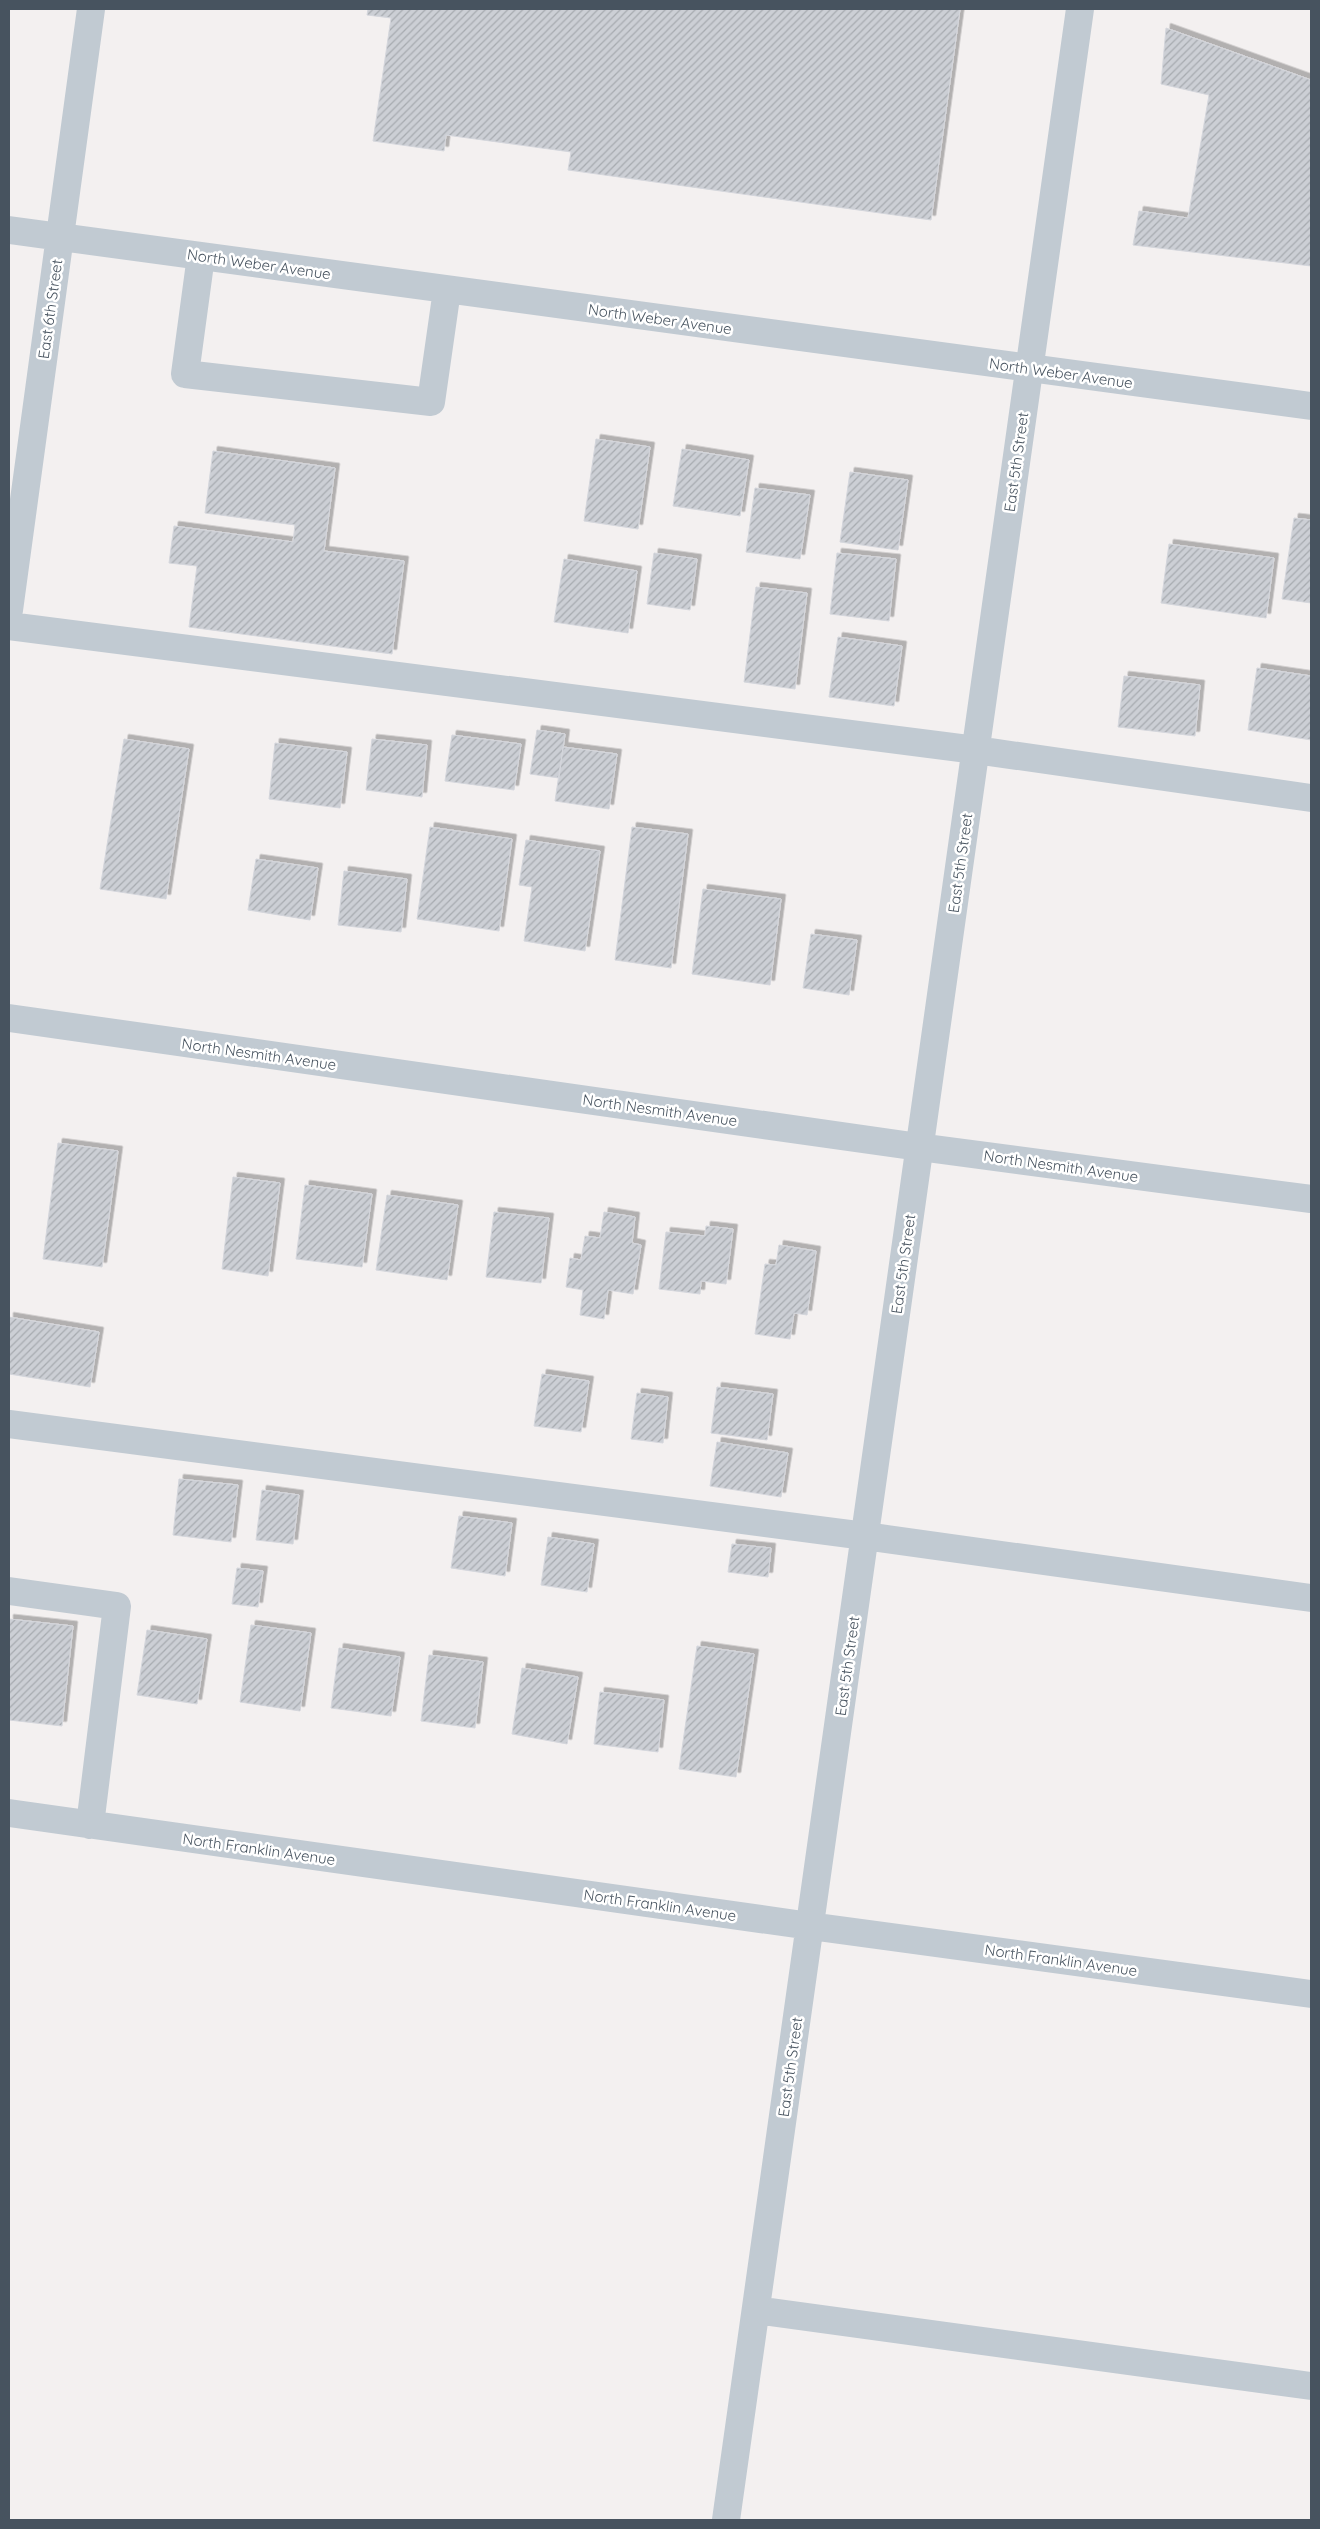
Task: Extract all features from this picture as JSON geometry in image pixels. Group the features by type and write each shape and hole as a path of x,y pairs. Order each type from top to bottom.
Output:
{"street":[{"name":"East 6th Street","path":"9,610 91,9"},
{"name":"East 5th Street","path":"726,2520 1080,9"},
{"name":"North Weber Avenue","path":"9,230 1311,406"},
{"path":"201,256 185,374 431,402 447,290"},
{"path":"9,626 976,750 1311,798"},
{"name":"North Nesmith Avenue","path":"9,1018 920,1147 1311,1199"},
{"path":"9,1424 865,1536 1311,1598"},
{"path":"9,1592 117,1606 90,1825"},
{"name":"North Franklin Avenue","path":"9,1813 810,1926 1311,1994"},
{"path":"756,2310 1311,2386"}],"building":[{"path":"368,9 960,9 931,220 568,170 571,152 446,135 444,151 373,141 391,18 367,15"},
{"path":"1166,28 1311,80 1311,266 1133,245 1139,211 1188,218 1209,95 1161,84"},
{"path":"596,439 650,447 638,529 584,521"},
{"path":"682,449 749,460 740,516 673,506"},
{"path":"213,451 335,468 324,551 404,561 392,654 189,627 197,566 169,563 174,526 293,542 295,525 205,513"},
{"path":"850,472 908,480 898,550 840,542"},
{"path":"755,488 810,495 800,559 746,552"},
{"path":"1294,518 1311,520 1311,603 1282,599"},
{"path":"1169,544 1274,558 1266,618 1161,603"},
{"path":"654,553 697,559 690,610 647,604"},
{"path":"837,553 896,559 889,621 830,614"},
{"path":"564,559 637,571 628,633 554,622"},
{"path":"756,587 807,593 795,689 744,682"},
{"path":"838,637 902,646 894,706 829,697"},
{"path":"1257,668 1311,676 1311,740 1248,730"},
{"path":"1124,676 1200,685 1195,736 1118,727"},
{"path":"537,730 565,734 559,778 530,774"},
{"path":"452,735 521,744 514,790 445,781"},
{"path":"124,739 189,749 166,899 100,889"},
{"path":"372,739 427,745 422,797 366,790"},
{"path":"275,743 347,752 340,808 269,799"},
{"path":"563,747 617,754 609,809 555,801"},
{"path":"430,827 512,839 499,931 417,919"},
{"path":"632,827 688,834 671,968 615,960"},
{"path":"526,840 600,851 585,951 524,941 532,887 519,885"},
{"path":"256,859 318,868 310,920 248,910"},
{"path":"344,871 407,879 401,932 338,925"},
{"path":"703,889 781,899 770,985 692,974"},
{"path":"811,934 857,940 849,995 803,988"},
{"path":"58,1143 118,1151 102,1267 43,1259"},
{"path":"233,1177 280,1183 268,1276 222,1269"},
{"path":"305,1185 372,1194 362,1267 296,1259"},
{"path":"387,1195 458,1205 447,1280 376,1270"},
{"path":"494,1212 549,1218 541,1283 486,1277"},
{"path":"604,1212 635,1217 632,1243 641,1245 633,1294 608,1290 604,1319 580,1315 583,1290 566,1287 570,1258 581,1260 585,1236 600,1238"},
{"path":"706,1226 733,1229 726,1284 701,1281 700,1294 659,1289 666,1232 705,1236"},
{"path":"779,1245 816,1251 807,1315 794,1313 790,1339 755,1334 765,1264 776,1265"},
{"path":"9,1317 99,1332 90,1387 9,1374"},
{"path":"542,1374 589,1381 581,1432 534,1426"},
{"path":"717,1387 773,1394 767,1440 711,1433"},
{"path":"637,1393 668,1397 663,1443 631,1439"},
{"path":"717,1442 788,1453 781,1497 710,1486"},
{"path":"179,1479 238,1485 231,1542 173,1535"},
{"path":"262,1490 299,1495 293,1544 256,1540"},
{"path":"459,1516 512,1523 505,1576 451,1568"},
{"path":"548,1537 594,1544 587,1592 541,1585"},
{"path":"732,1544 771,1548 768,1577 728,1572"},
{"path":"237,1568 263,1571 258,1607 232,1604"},
{"path":"9,1619 73,1626 62,1726 9,1720"},
{"path":"251,1625 311,1633 300,1711 240,1702"},
{"path":"147,1630 207,1639 197,1704 137,1695"},
{"path":"697,1646 754,1654 736,1777 679,1769"},
{"path":"339,1648 400,1657 391,1716 331,1708"},
{"path":"429,1655 483,1662 475,1728 421,1721"},
{"path":"522,1668 578,1677 567,1744 512,1734"},
{"path":"600,1692 664,1700 658,1752 594,1744"}]}
